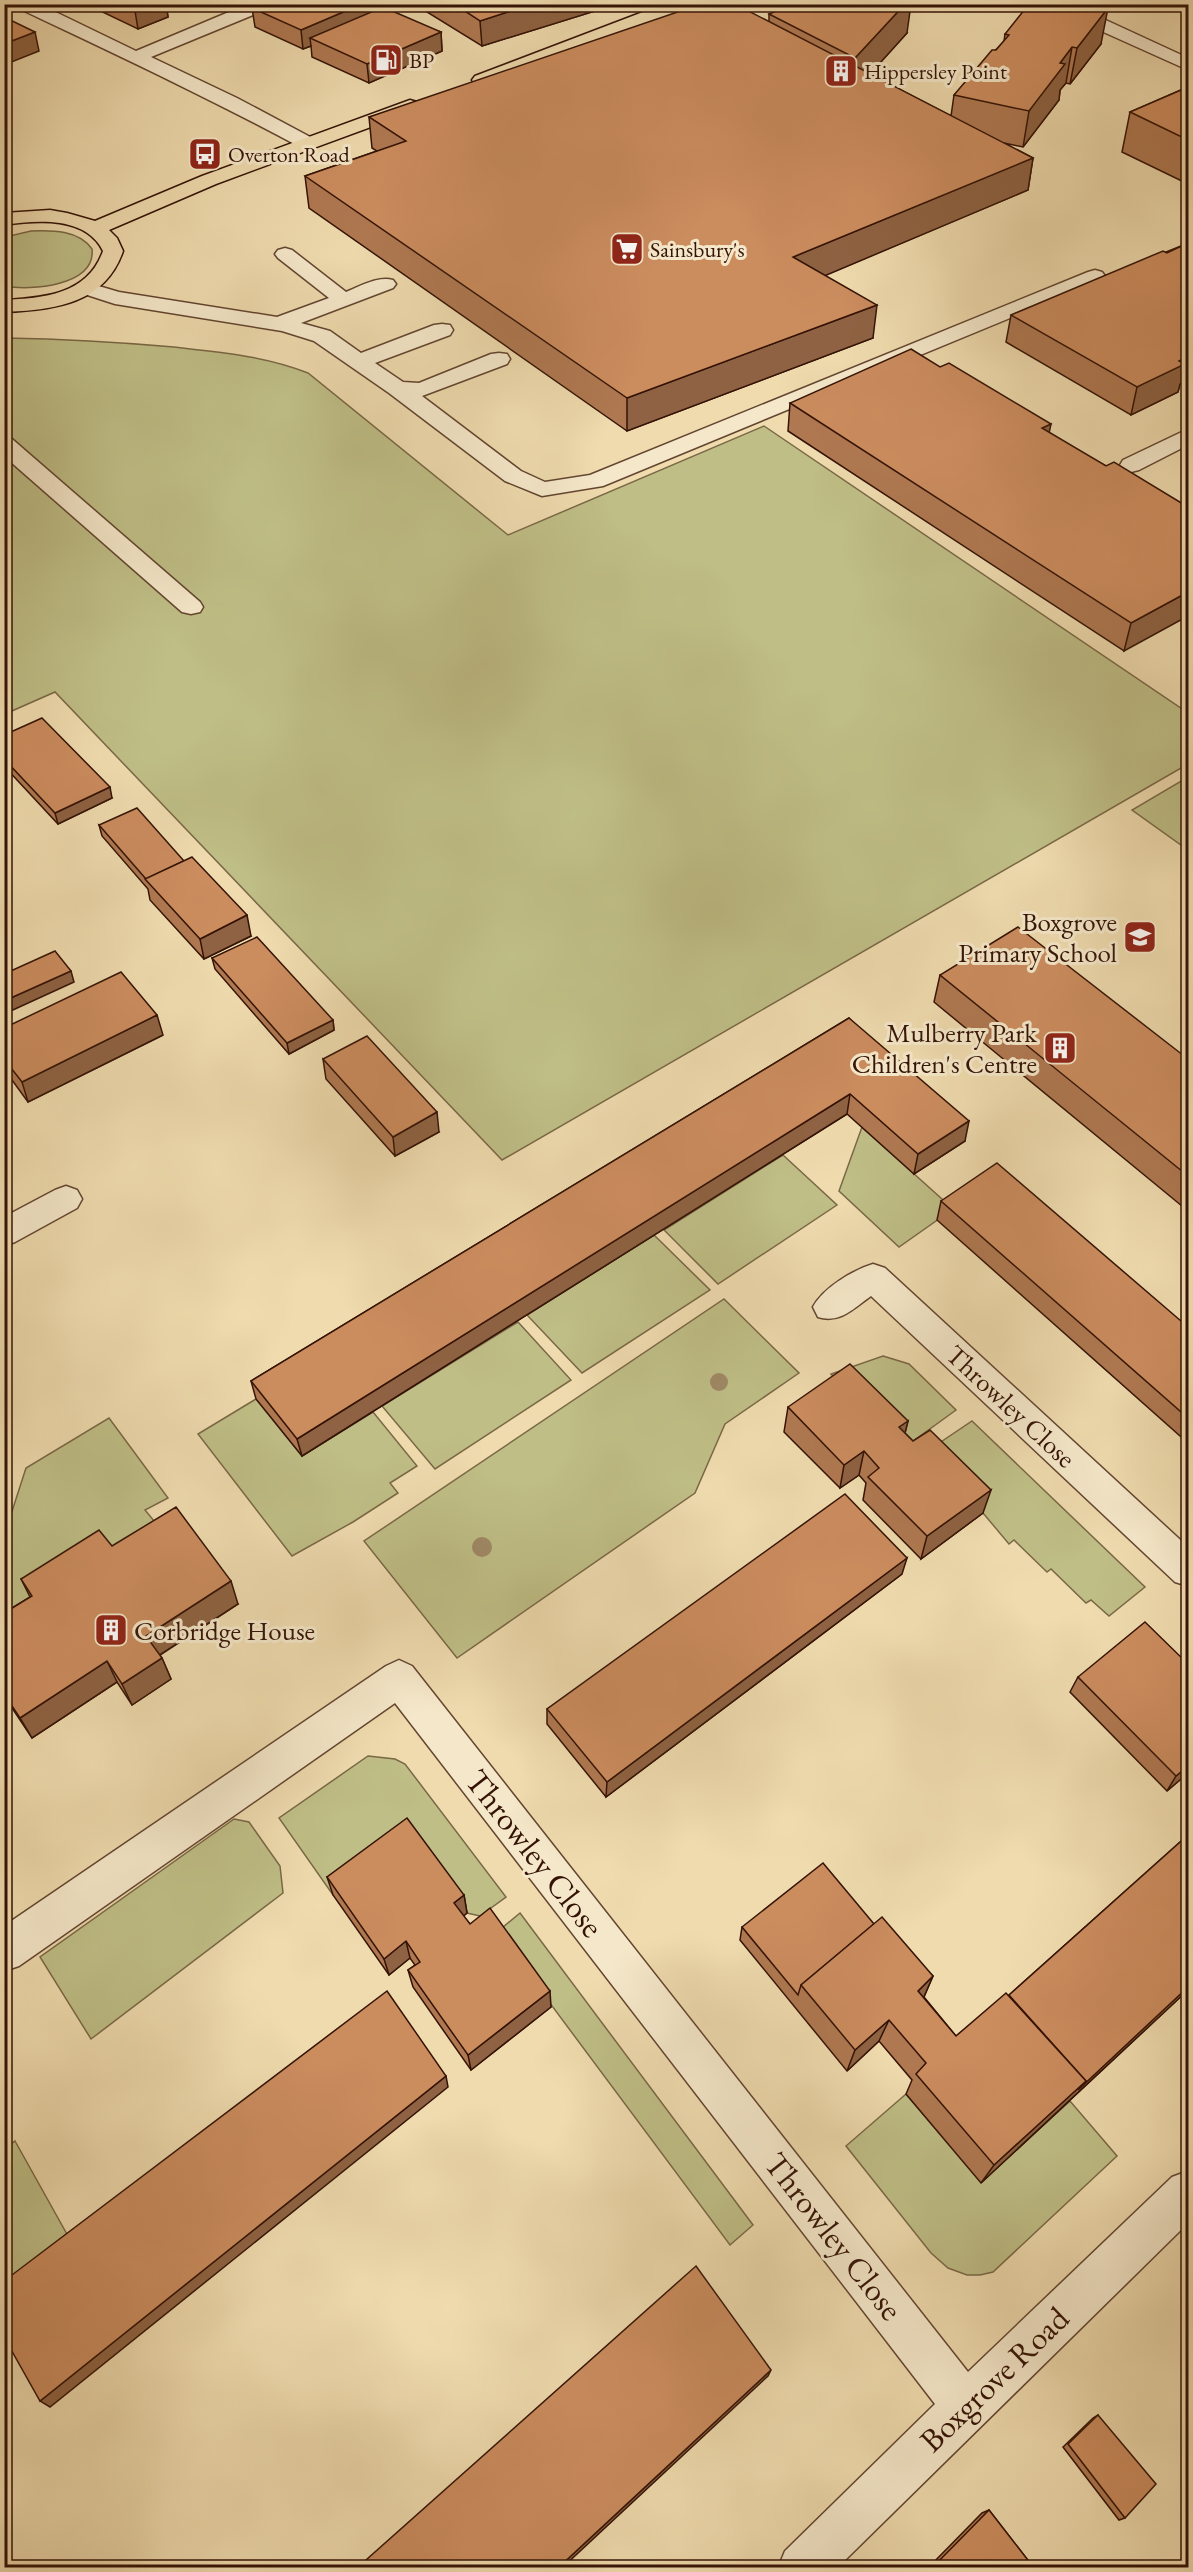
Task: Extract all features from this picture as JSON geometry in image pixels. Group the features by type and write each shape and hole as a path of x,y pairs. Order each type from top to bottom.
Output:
{"main road":[{"path":"464,86 681,4"},
{"path":"96,228 210,180 430,98"},
{"path":"4,306 43,303 85,288 102,276 111,264 112,244 96,228 79,221 57,217 5,218"}],"street":[{"path":"24,4 230,102 307,143"},
{"path":"134,58 264,4"},
{"path":"1056,4 1188,65"},
{"path":"285,254 344,300"},
{"path":"85,288 115,297 279,324 322,336 397,388 513,476 542,489 595,481 1095,276"},
{"path":"279,324 386,284"},
{"path":"359,361 442,330"},
{"path":"397,388 421,390 499,359"},
{"path":"1131,465 1188,436"},
{"path":"4,444 191,607"},
{"path":"4,1233 66,1199"},
{"name":"Throwley Close","path":"830,1307 873,1277 1188,1570"},
{"name":"Throwley Close","path":"4,1951 399,1678 966,2406"},
{"name":"Boxgrove Road","path":"802,2568 966,2406 1188,2193"}],"shaded area":[{"path":"31,231 64,232 87,243 92,249 90,261 84,271 73,278 45,286 30,288 5,286 5,237"},
{"path":"5,338 174,347 275,362 308,373 508,535 764,426 1188,713 1188,764 502,1160 55,692 5,714"},
{"path":"1188,777 1188,850 1132,810"},
{"path":"862,1127 953,1209 899,1247 839,1191"},
{"path":"783,1155 837,1205 718,1284 664,1230"},
{"path":"654,1235 710,1290 582,1373 527,1315"},
{"path":"724,1299 799,1373 725,1424 695,1493 457,1658 364,1541"},
{"path":"518,1322 571,1380 435,1469 382,1406"},
{"path":"883,1356 909,1364 956,1410 909,1444 902,1445 831,1374"},
{"path":"256,1399 302,1456 373,1412 417,1466 390,1483 398,1493 353,1522 292,1556 198,1434"},
{"path":"109,1418 168,1498 145,1510 169,1539 5,1642 5,1533 26,1468"},
{"path":"972,1421 1145,1587 1109,1616 1091,1600 1086,1603 1051,1569 1047,1572 1014,1540 1009,1544 983,1513 923,1454"},
{"path":"368,1756 395,1759 405,1764 506,1897 480,1916 467,1913 411,1837 333,1895 279,1818"},
{"path":"234,1819 249,1822 280,1866 283,1893 91,2039 40,1957"},
{"path":"520,1913 753,2225 730,2245 497,1932"},
{"path":"906,2094 981,2182 1070,2101 1117,2156 993,2272 967,2275 948,2268 931,2253 846,2146"},
{"path":"15,2141 73,2245 5,2297 5,2149"}],"building":[{"path":"122,4 150,4 135,11"},
{"path":"260,4 362,4 301,30 252,8"},
{"path":"454,4 532,4 480,21"},
{"name":"Sainsbury's","path":"701,4 735,4 1033,158 793,257 877,305 627,398 305,176 406,141 369,117"},
{"path":"793,4 905,4 855,58 769,14"},
{"path":"1029,4 1087,4 1108,8 1077,48 1072,47 1060,63 1065,64 1029,111 954,95 992,50 996,50 1009,35 1005,34"},
{"path":"383,7 441,32 367,64 310,38"},
{"path":"4,17 35,32 4,44"},
{"path":"1188,87 1188,140 1130,112"},
{"path":"1188,243 1188,356 1179,361 1185,364 1137,387 1011,315 1163,251 1167,253"},
{"path":"911,349 940,367 949,363 1051,424 1042,428 1106,466 1114,462 1188,507 1188,592 1131,623 790,403"},
{"path":"42,718 110,787 55,813 4,759 4,735"},
{"path":"137,808 184,861 146,879 99,825"},
{"path":"192,857 247,915 200,939 145,879"},
{"name":"Mulberry Park Children's Centre","path":"1018,927 1188,1059 1188,1176 940,975"},
{"path":"257,937 333,1020 287,1043 212,958"},
{"path":"55,951 71,971 4,1001 4,974"},
{"path":"121,972 157,1015 22,1082 4,1059 4,1028"},
{"path":"849,1018 969,1121 918,1154 850,1094 297,1439 251,1381"},
{"path":"367,1036 437,1112 393,1137 323,1059"},
{"path":"997,1163 1188,1327 1188,1418 941,1201"},
{"path":"850,1364 908,1421 899,1427 913,1441 930,1430 991,1490 927,1536 868,1477 879,1468 864,1451 844,1465 788,1407"},
{"path":"845,1494 907,1558 607,1782 547,1709"},
{"name":"Corbridge House","path":"176,1507 231,1581 146,1636 162,1658 122,1684 107,1661 20,1718 4,1694 4,1613 32,1596 21,1579 99,1530 112,1546"},
{"path":"1145,1622 1188,1664 1188,1766 1176,1776 1078,1677"},
{"path":"407,1818 464,1895 454,1903 470,1924 490,1908 550,1991 468,2055 408,1970 420,1962 406,1941 384,1959 327,1877"},
{"path":"1188,1835 1188,1987 1078,2090 1086,2081 1009,1995"},
{"path":"823,1863 874,1924 801,1985 798,1995 742,1927"},
{"path":"882,1917 933,1976 918,1991 956,2036 1006,1993 1086,2081 994,2165 916,2074 926,2063 889,2020 855,2050 801,1985"},
{"path":"387,1991 446,2076 40,2401 4,2337 4,2281"},
{"path":"696,2266 771,2370 558,2568 357,2568"},
{"path":"1098,2415 1156,2484 1125,2518 1068,2444"},
{"path":"989,2510 1034,2568 932,2568"}],"place":[{"name":"BP","path":"386,60"},
{"name":"Hippersley Point","path":"841,71"},
{"name":"Overton Road","path":"205,154"},
{"name":"Sainsbury's","path":"627,249"},
{"name":"Boxgrove Primary School","path":"1140,937"},
{"name":"Mulberry Park Children's Centre","path":"1060,1048"},
{"name":"Corbridge House","path":"111,1630"}]}
